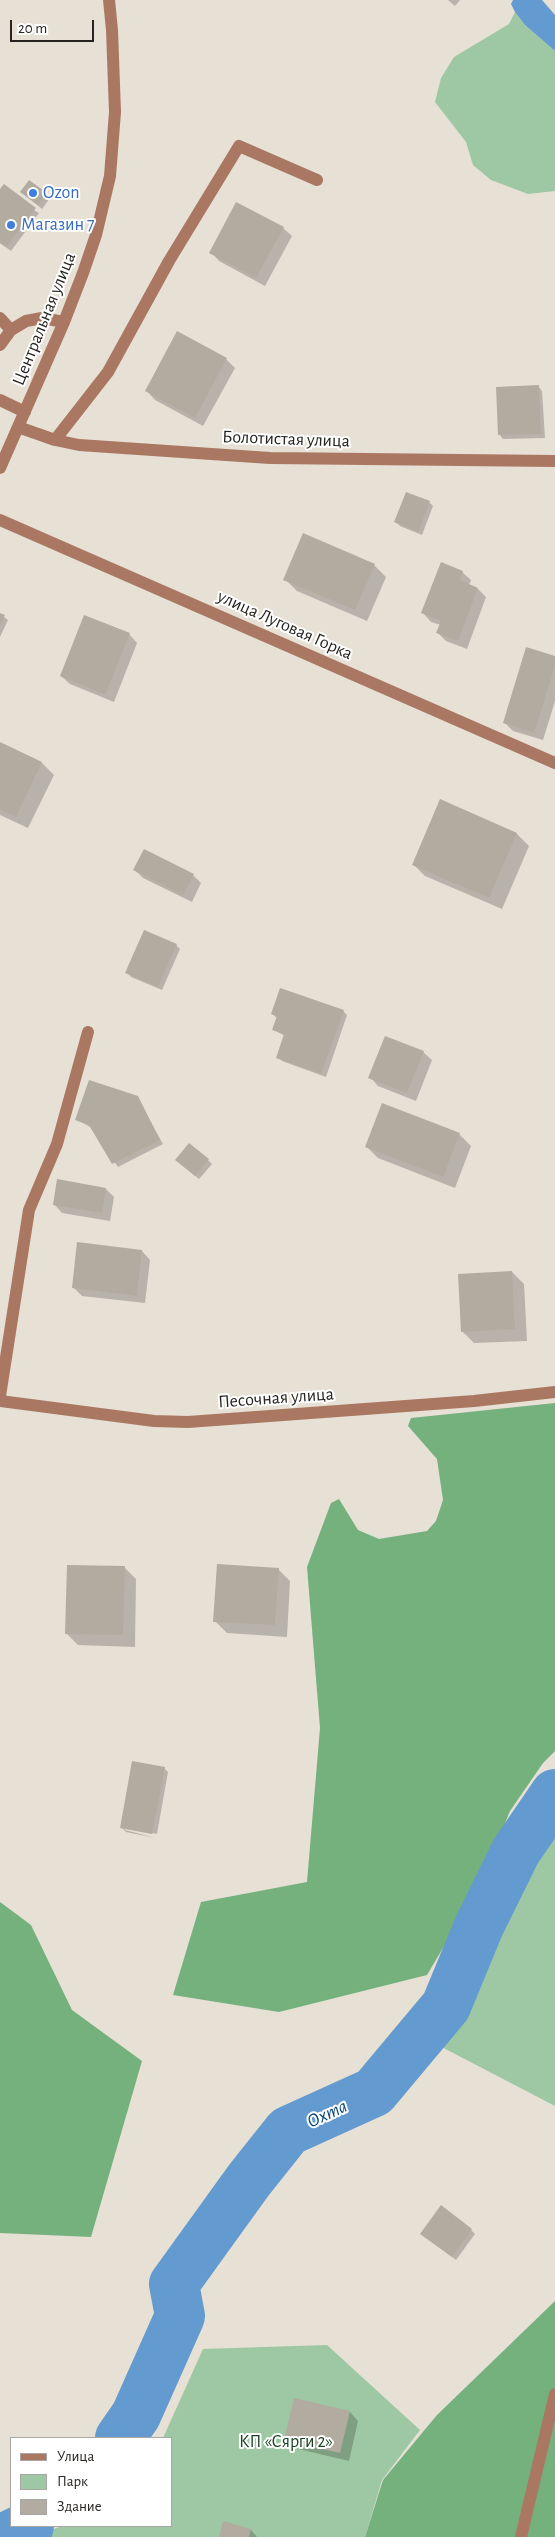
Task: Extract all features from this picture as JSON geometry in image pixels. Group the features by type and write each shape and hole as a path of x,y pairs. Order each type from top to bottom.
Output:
{"street":[{"name":"Центральная улица","path":"0,468 64,322 96,235 110,176 115,112 109,0"},
{"path":"56,440 108,372 169,261 239,146 317,180"},
{"path":"0,318 11,330"},
{"path":"0,345 11,330 26,321 42,318 64,322"},
{"path":"0,400 25,412"},
{"name":"Болотистая улица","path":"18,427 56,440 79,445 270,458 555,461"},
{"name":"улица Луговая Горка","path":"0,520 555,763"},
{"path":"0,1396 29,1210 57,1144 88,1032"},
{"name":"Песочная улица","path":"0,1401 154,1421 188,1422 464,1402 555,1392"},
{"path":"521,2537 555,2394"}],"green space":[{"path":"515,12 525,25 555,51 555,191 528,194 491,180 473,165 466,142 435,102 441,78 454,57 509,24"},
{"path":"555,1403 555,1751 543,1763 510,1811 478,1889 427,1975 279,2012 173,1995 201,1902 307,1882 320,1728 307,1567 331,1503 339,1499 358,1530 379,1539 427,1531 436,1521 443,1500 437,1459 408,1426 411,1418"},
{"path":"549,1834 555,1836 555,2106 432,2042"},
{"path":"0,1902 31,1925 72,2010 142,2061 91,2237 0,2233"},
{"path":"555,2301 555,2537 365,2537 383,2480 437,2415"},
{"name":"КП «Сярги 2»","path":"327,2345 420,2430 382,2480 365,2537 33,2537 59,2527 172,2527 172,2437 163,2437 203,2349"}],"water":[{"path":"513,0 542,0 555,15 555,51 525,25 511,4"}],"building":[{"name":"Ozon","path":"29,180 47,193 38,205 20,192"},
{"name":"Магазин 7","path":"4,184 36,208 6,247 0,243 0,189"},
{"path":"236,202 284,227 256,278 209,253"},
{"path":"177,331 227,358 195,418 145,391"},
{"path":"539,385 541,434 498,435 496,387"},
{"path":"406,492 430,501 418,532 394,522"},
{"path":"303,533 375,564 355,610 283,580"},
{"path":"441,562 463,571 460,580 478,588 458,641 436,633 441,621 421,613"},
{"path":"0,613 5,615 0,625"},
{"path":"84,615 130,633 105,695 60,676"},
{"path":"526,647 555,656 555,666 534,733 503,723"},
{"path":"0,742 42,762 16,817 0,810"},
{"path":"440,799 517,833 489,898 412,865"},
{"path":"144,849 194,874 183,895 133,870"},
{"path":"144,930 177,944 158,987 125,973"},
{"path":"280,988 344,1010 321,1074 276,1058 284,1034 272,1030 277,1016 271,1014"},
{"path":"385,1036 424,1051 407,1093 368,1078"},
{"path":"89,1080 138,1096 160,1140 112,1164 89,1125 75,1120"},
{"path":"382,1103 460,1133 443,1177 365,1147"},
{"path":"189,1143 209,1159 195,1176 175,1160"},
{"path":"57,1179 106,1188 102,1213 53,1205"},
{"path":"77,1242 142,1250 137,1296 72,1288"},
{"path":"512,1271 515,1329 461,1332 458,1274"},
{"path":"217,1564 279,1568 275,1625 213,1622"},
{"path":"67,1565 125,1566 123,1635 65,1634"},
{"path":"132,1761 165,1767 152,1834 120,1828"},
{"path":"441,2205 472,2229 452,2257 420,2234"},
{"path":"294,2398 350,2411 340,2453 284,2440"},
{"path":"223,2521 251,2529 249,2537 219,2537"}],"waterway":[{"name":"Охта","path":"121,2437 136,2415 180,2316 174,2284 249,2180 288,2131 374,2092 446,2006 479,1926 516,1851 555,1794"},
{"name":"Охта","path":"6,2537 27,2527"}],"place":[{"name":"Ozon","path":"33,193"},
{"name":"Магазин 7","path":"11,225"}]}
